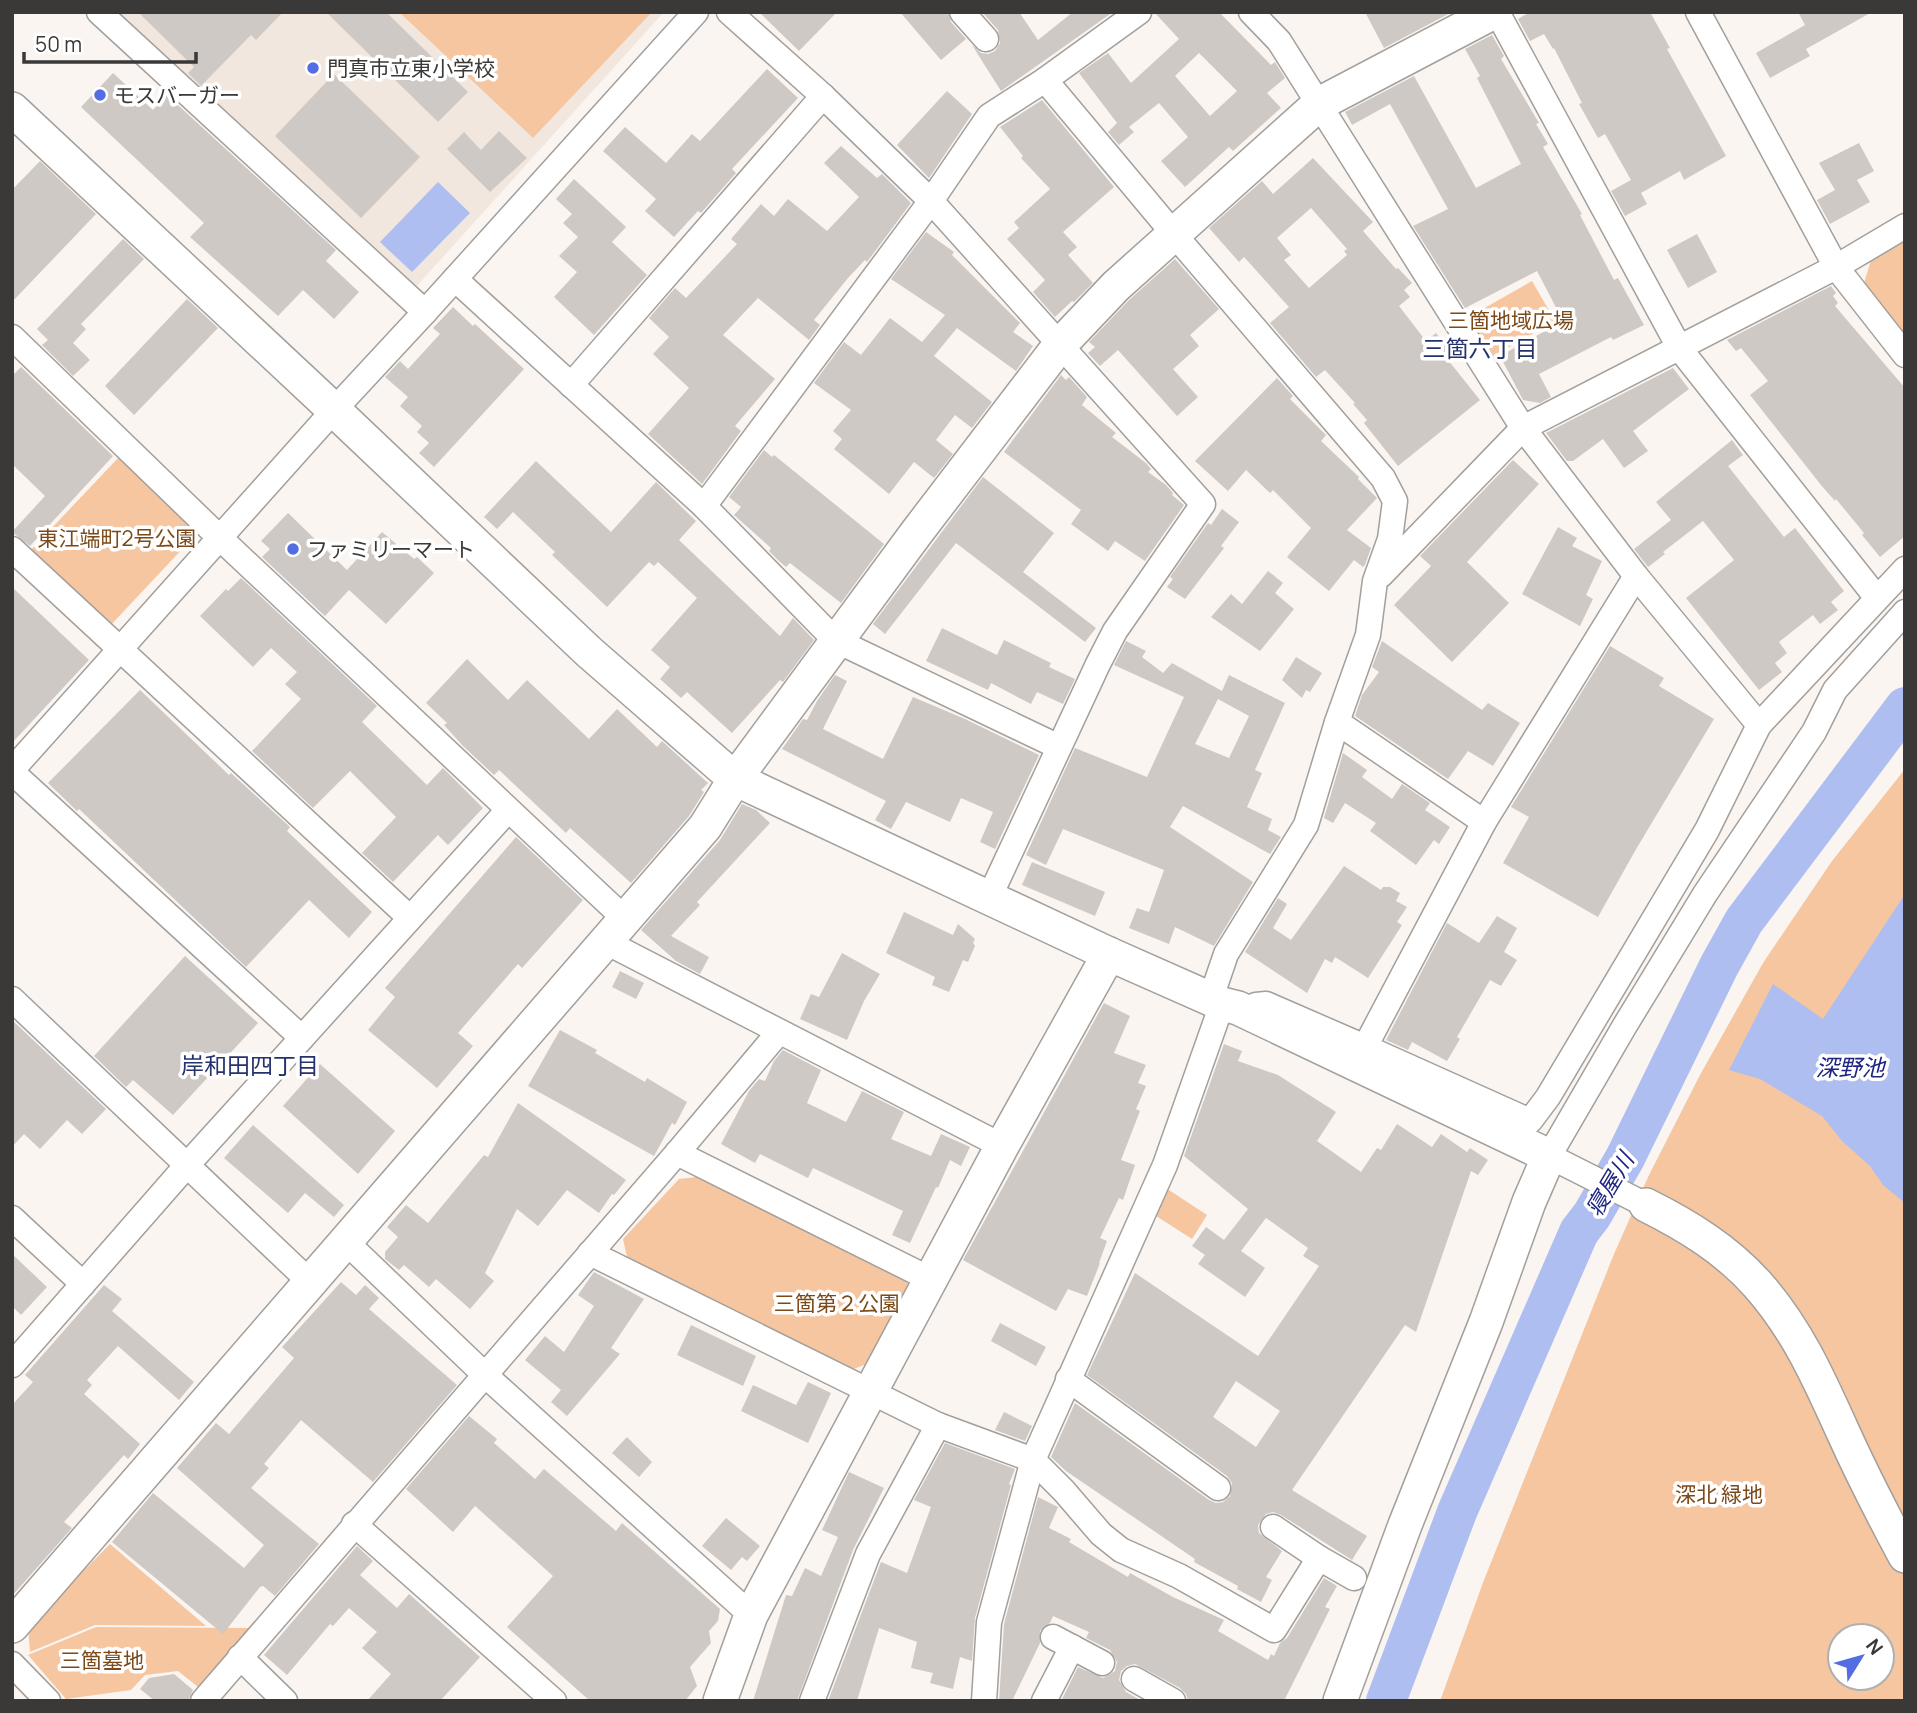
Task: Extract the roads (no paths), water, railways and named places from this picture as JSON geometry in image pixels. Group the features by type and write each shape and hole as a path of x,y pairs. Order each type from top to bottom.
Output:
{"street":[{"path":"99,12 425,313"},
{"path":"302,1038 12,771 334,410 696,12"},
{"path":"729,12 823,96 931,201 1203,504 1115,631 989,898"},
{"path":"962,12 986,39"},
{"path":"704,506 931,201 989,116 1045,80 1139,12"},
{"path":"1251,12 1279,41 1523,428 1636,576 1759,726"},
{"path":"12,1626 705,827 735,779 835,640 1059,346 1116,286 1319,104 1496,12 1680,349 1877,598"},
{"path":"1698,12 1836,267 1905,355"},
{"path":"984,1701 989,1622 1033,1460 1165,1165 1224,1004 1226,954 1306,825 1337,722 1368,635 1375,581 1391,539 1395,501 1384,478 1045,80"},
{"path":"571,385 823,96"},
{"path":"12,109 589,652 735,779 1558,1160 1679,1221 1718,1249 1749,1275 1776,1306 1803,1346 1905,1556"},
{"path":"1375,581 1523,428 1836,267 1905,226"},
{"path":"455,279 704,506 835,640 1059,747"},
{"path":"12,337 508,810 615,930 779,1032 1002,1146"},
{"path":"12,549 410,918"},
{"path":"1224,1004 1266,1004 1530,1121 1548,1097 1707,830 1759,726 1905,569"},
{"path":"1365,1047 1484,822 1636,576"},
{"path":"1340,1701 1405,1525 1486,1322 1529,1202 1558,1160 1623,1027 1706,894 1814,732 1835,690 1905,612"},
{"path":"1814,732 1905,632"},
{"path":"1337,722 1484,822"},
{"path":"12,1365 188,1164 508,810"},
{"path":"720,1701 751,1615 1002,1146 1109,954"},
{"path":"12,999 309,1281"},
{"path":"203,1701 779,1032"},
{"path":"677,1153 932,1280"},
{"path":"12,1218 83,1284"},
{"path":"345,1241 485,1375 751,1615"},
{"path":"590,1253 938,1426 1033,1460 1101,1534 1121,1550 1179,1576 1274,1630 1319,1558"},
{"path":"1068,1379 1217,1488"},
{"path":"813,1701 868,1554 938,1426"},
{"path":"354,1524 554,1701"},
{"path":"1273,1527 1354,1578"},
{"path":"1044,1701 1063,1642 1102,1663"},
{"path":"240,1657 285,1701"},
{"path":"12,1664 48,1701"},
{"path":"1141,1689 1172,1701"}],"water":[{"path":"438,182 470,213 412,272 380,242"},
{"name":"深野池","path":"1905,894 1905,1203 1883,1185 1870,1166 1842,1141 1822,1116 1760,1079 1729,1070 1773,984 1823,1019"}],"waterway":[{"name":"寝屋川","path":"1386,1701 1457,1512 1579,1232 1625,1158 1719,966 1744,921 1905,707"}],"place":[{"name":"門真市立東小学校","path":"313,68"},
{"name":"モスバーガー","path":"100,95"},
{"name":"ファミリーマート","path":"293,549"}],"district":[{"name":"三箇六丁目","path":"1480,348"},
{"name":"岸和田四丁目","path":"250,1065"}],"park label":[{"name":"三箇地域広場","path":"1511,320"},
{"name":"東江端町2号公園","path":"117,538"},
{"name":"三箇第２公園","path":"837,1303"},
{"name":"深北 緑地","path":"1719,1494"},
{"name":"三箇墓地","path":"102,1660"}]}
